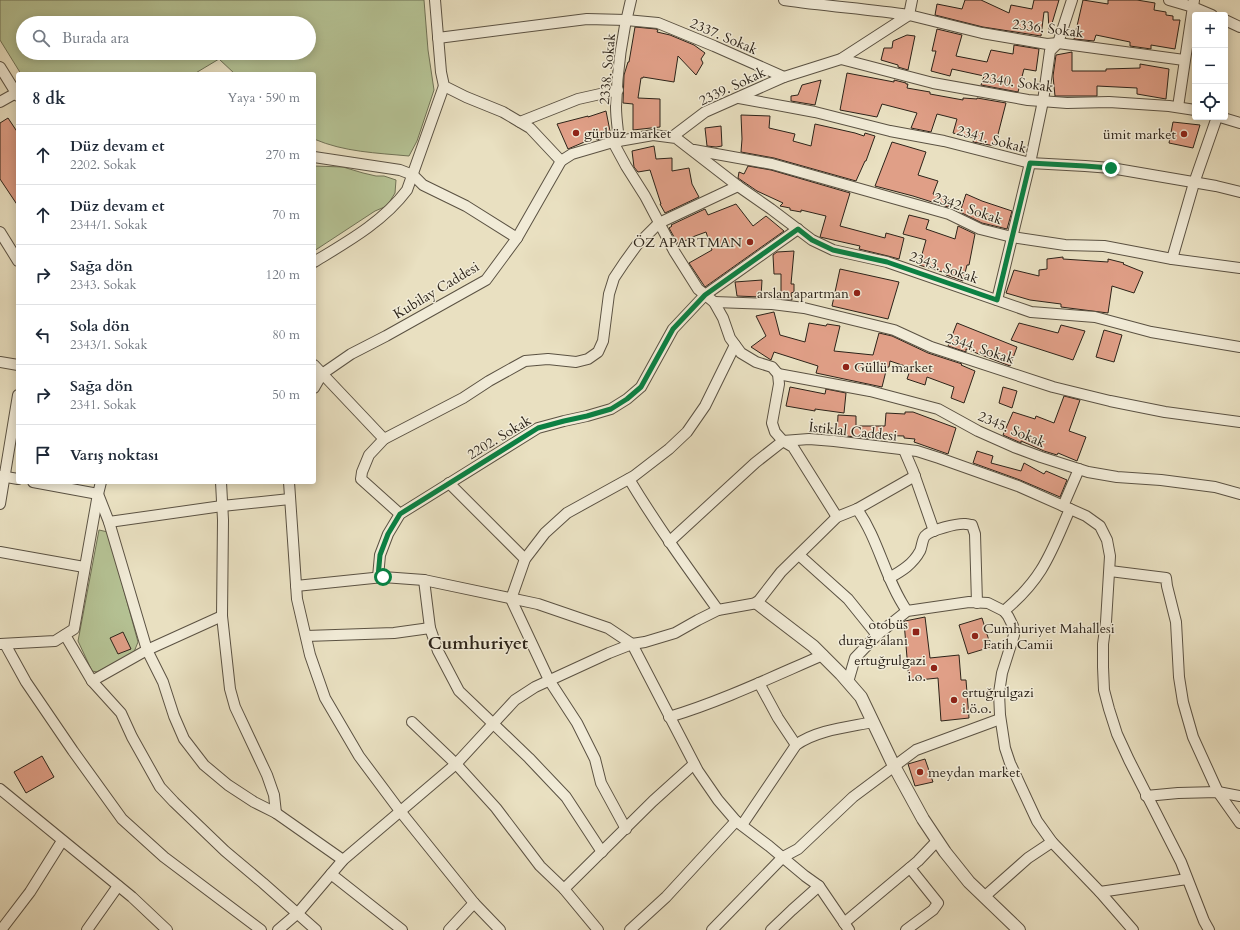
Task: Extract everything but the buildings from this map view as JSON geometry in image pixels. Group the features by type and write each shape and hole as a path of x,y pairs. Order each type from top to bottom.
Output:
{"street":[{"path":"316,261 381,218 397,204 407,190 444,86 441,72 435,0"},
{"name":"2338. Sokak","path":"616,142 616,109 618,90 626,20 631,0"},
{"path":"784,0 812,2 909,15 912,0"},
{"path":"997,300 1030,163 1043,101 1050,51 1058,43 1072,0"},
{"path":"1169,0 1193,4 1207,12"},
{"path":"1178,107 1193,4"},
{"name":"2336. Sokak","path":"909,15 982,33 1047,44 1058,43 1184,60"},
{"name":"2339. Sokak","path":"672,137 705,112 784,77 841,59 909,15"},
{"name":"2337. Sokak","path":"438,38 587,19 626,20 658,24 714,46 784,77"},
{"path":"1228,21 1240,27"},
{"name":"2340. Sokak","path":"841,59 933,83 1028,100 1067,103 1109,102 1178,107 1192,109"},
{"path":"0,67 16,92"},
{"path":"444,86 466,97 504,112 530,128 561,161 572,154 616,142 653,135 672,137"},
{"path":"520,122 578,99 618,90"},
{"path":"0,102 16,94"},
{"name":"2341. Sokak","path":"739,98 816,112 890,132 944,141 1030,163 1111,168 1240,192"},
{"path":"1172,259 1194,183 1217,120"},
{"path":"1228,120 1240,123"},
{"name":"2343. Sokak","path":"672,137 676,138 692,149 738,186 771,208 812,240 833,250 887,262 1031,312 1095,317 1151,332 1240,347"},
{"path":"616,142 626,166 645,196 674,251 698,289 714,302 723,318 730,338 741,353 756,362 772,367 778,374 779,384 772,423 775,432 783,441 792,447 837,517"},
{"name":"2342. Sokak","path":"692,149 772,164 949,214 980,228 1012,238 1065,246 1104,246 1172,259 1240,268"},
{"path":"316,157 400,170 412,175 423,185 466,206 518,238"},
{"name":"Kubilay Caddesi","path":"322,374 351,354 486,280 518,238 561,161"},
{"path":"400,514 361,479 362,472 369,455 384,439 462,398 525,361 548,359 576,362 593,356 598,352 603,341 609,294 614,278 637,245 659,223 738,186"},
{"name":"2202. Sokak","path":"378,577 380,555 388,534 400,514 538,428 611,409 627,399 641,387 673,329 705,295 798,229"},
{"path":"0,232 16,258"},
{"name":"2344. Sokak","path":"714,302 772,304 804,308 894,330 937,349 1053,387 1110,401 1165,412 1240,422"},
{"path":"626,829 601,784 595,759 577,723 549,680 511,599 525,559 545,533 568,513 629,479 669,449 687,432 705,406 735,345"},
{"path":"0,362 16,365"},
{"path":"316,368 384,439"},
{"path":"316,384 322,374"},
{"name":"2345. Sokak","path":"778,374 870,391 938,409 978,431 1014,447 1079,469 1117,477 1161,480 1215,487 1240,494"},
{"path":"0,504 2,476 16,405"},
{"name":"İstiklal Caddesi","path":"783,441 809,439 916,451 1018,486 1086,516 1100,526 1108,540 1110,556 1106,622 1103,644 1104,690 1109,710 1117,734 1146,796 1177,856 1209,930"},
{"path":"669,542 754,463 783,441"},
{"path":"904,450 915,476 934,531"},
{"path":"1004,612 1018,599 1040,572 1052,550 1079,469"},
{"path":"2,476 16,479"},
{"path":"278,930 298,913 344,860 456,764 516,700 535,687 549,680 632,644 675,634 718,610 757,603 781,572 837,517 857,509 915,476"},
{"path":"629,479 669,542 718,610"},
{"path":"449,483 525,559"},
{"path":"44,484 98,494"},
{"path":"100,484 84,567 74,629 56,641 2,644 73,751 122,819 164,857 261,930"},
{"path":"221,484 223,520 222,616 230,689 235,707 267,775 274,795 276,812"},
{"path":"289,484 297,599 310,656 325,698 359,756 400,811 474,903 500,930"},
{"path":"98,494 109,522 147,650 163,682 174,716 184,739 204,765 228,785 254,802 276,812 344,860"},
{"path":"109,522 222,506 290,500"},
{"path":"857,509 864,518 889,578 906,611"},
{"path":"889,578 903,570 913,561 920,551 924,537 930,532 965,523 972,525 975,534 977,603"},
{"path":"0,552 84,567"},
{"path":"799,555 848,600 877,635"},
{"path":"1110,571 1166,578 1176,622 1179,677 1183,702 1194,737 1218,792 1240,824"},
{"path":"296,586 378,577 424,580 538,604 608,628 632,644 694,764 718,800 739,823 819,886 847,927 937,841"},
{"path":"424,580 430,628 438,652 459,691 529,758 566,798 602,852"},
{"path":"848,682 854,658 877,635 906,611 969,602 988,603 1004,612 1008,616 1013,626 1014,635 1002,673 999,693 1000,719 1005,748 1010,763 1037,821 1052,842 1100,892 1133,930"},
{"path":"757,603 813,646 848,682 861,698 894,766 923,819 937,841 969,882 1019,930"},
{"path":"92,681 147,650 222,616"},
{"path":"306,636 388,633 430,628"},
{"path":"65,635 92,681 121,713 132,737 160,787 225,850 316,930"},
{"path":"669,717 692,710 823,656"},
{"path":"759,683 778,718 796,745"},
{"path":"712,930 783,857 798,849 853,797 869,787 894,766 916,750 1000,719"},
{"path":"412,722 456,764 496,808 540,866 564,889 598,930"},
{"path":"630,930 666,897 739,823 796,745 804,739 822,733 873,722"},
{"path":"564,889 653,801 694,764"},
{"path":"0,788 118,886 166,930"},
{"path":"1146,796 1178,793 1218,792 1240,796"},
{"path":"1,930 30,892 62,841"},
{"path":"984,897 1028,858 1052,842"},
{"path":"906,930 933,910 938,903 910,868"},
{"path":"331,874 402,930"},
{"path":"1100,892 1187,879"},
{"path":"87,930 118,886"},
{"path":"772,930 819,886"},
{"path":"449,930 474,903"}],"green space":[{"path":"0,0 424,0 428,50 434,90 417,141 409,156 373,153 337,147 316,140 316,72 233,72 220,60 316,60 316,16 16,16 16,60 217,60 197,72 20,72 0,40"},
{"path":"316,166 343,167 396,180 395,193 387,206 375,211 316,250"},
{"path":"99,530 108,532 138,642 134,652 97,672 92,671 78,641"}],"place":[{"name":"gürbüz market","path":"576,133"},
{"name":"ümit market","path":"1184,134"},
{"name":"ÖZ APARTMAN","path":"750,242"},
{"name":"arslan apartman","path":"857,293"},
{"name":"Güllü market","path":"846,367"},
{"name":"otobüs durağı alanı","path":"916,632"},
{"name":"Cumhuriyet Mahallesi Fatih Camii","path":"975,636"},
{"name":"ertuğrulgazi i.o.","path":"934,668"},
{"name":"ertuğrulgazi i.ö.o.","path":"954,700"},
{"name":"meydan market","path":"920,772"}],"district":[{"name":"Cumhuriyet","path":"478,643"}],"route":[{"path":"383,577 378,577 380,555 388,534 400,514 538,428 611,409 627,399 641,387 651,366 673,329 705,295 798,229 812,240 833,250 887,262 997,300 1030,163 1111,168"}]}
